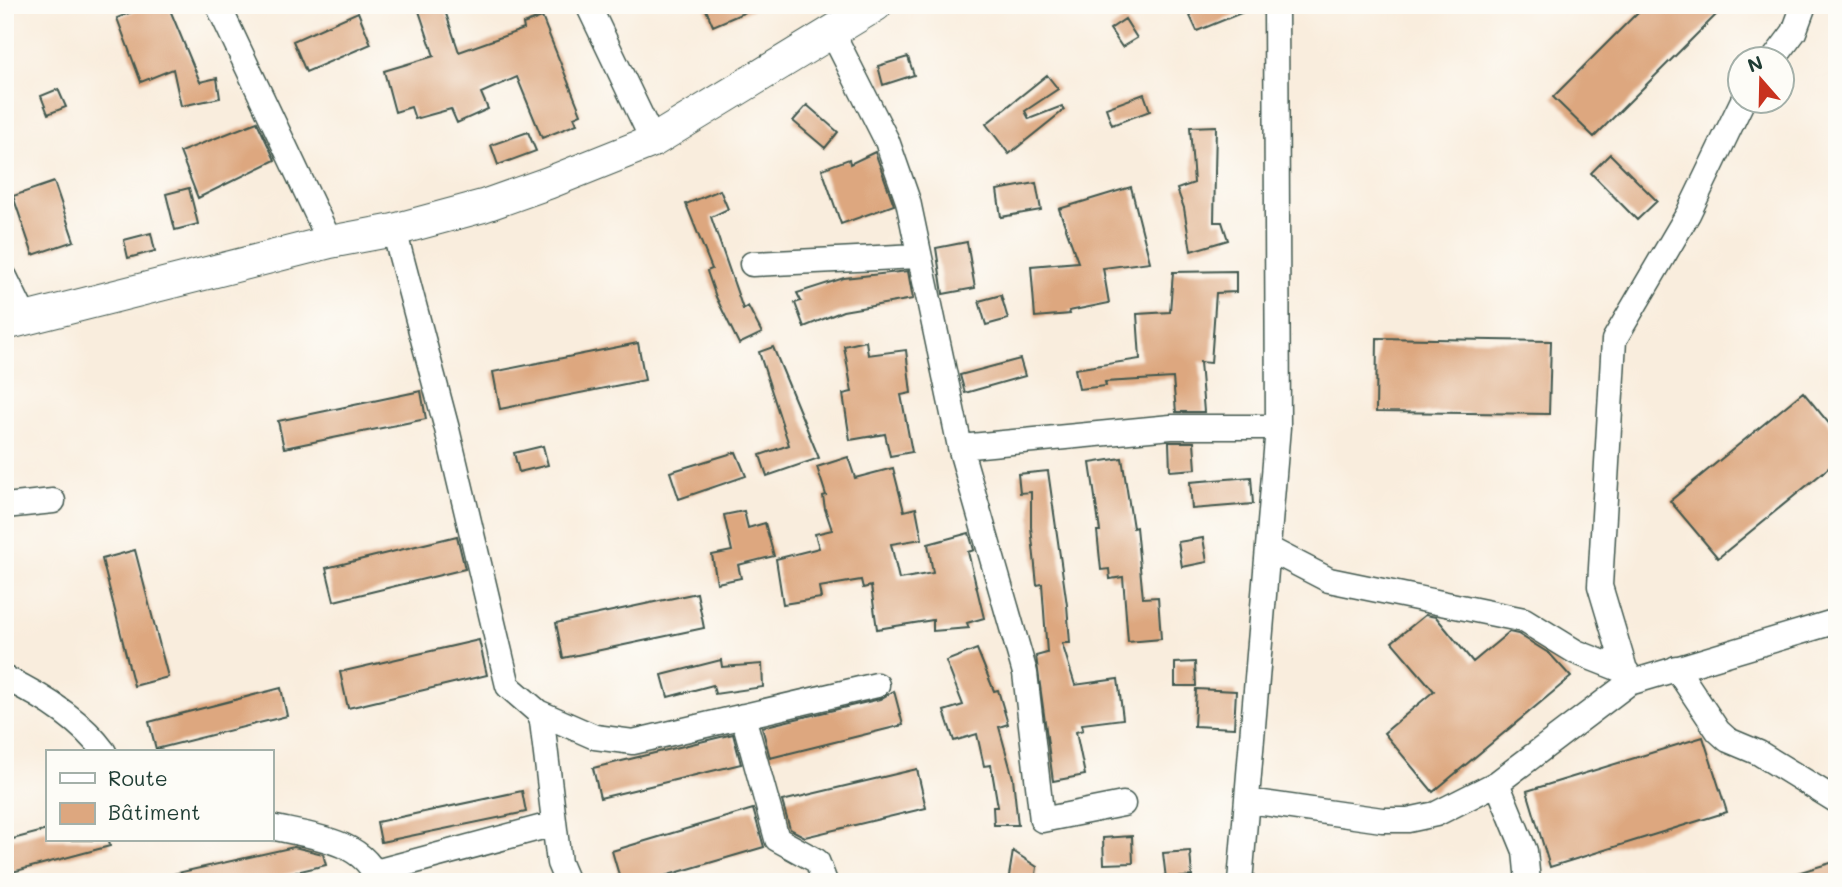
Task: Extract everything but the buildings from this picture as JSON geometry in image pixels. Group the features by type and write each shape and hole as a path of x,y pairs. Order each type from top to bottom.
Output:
{"street":[{"path":"218,5 330,242"},
{"path":"588,5 653,141"},
{"path":"5,277 15,321 483,206 653,141 876,5"},
{"path":"1240,882 1249,801 1278,427 1276,5"},
{"path":"1784,46 1794,32 1804,5"},
{"path":"832,32 887,141 908,201 960,447 1024,673 1042,820 1123,804"},
{"path":"1628,678 1600,586 1614,340 1688,214 1735,116"},
{"path":"394,230 447,429 508,686 538,712 594,737 634,742 877,685"},
{"path":"752,264 918,256"},
{"path":"960,447 1171,427 1278,427"},
{"path":"5,506 53,500"},
{"path":"1269,549 1329,580 1524,620 1576,652 1628,678"},
{"path":"1249,801 1382,820 1408,820 1436,814 1497,783 1628,678 1676,668 1837,621"},
{"path":"1676,668 1718,731 1728,740 1759,753 1837,801"},
{"path":"5,678 30,690 88,730 103,750"},
{"path":"538,712 542,721 559,863 567,882"},
{"path":"743,716 777,839 817,861 825,882"},
{"path":"1497,783 1525,851 1528,882"},
{"path":"273,827 333,841 363,858 376,877 554,824"}]}
